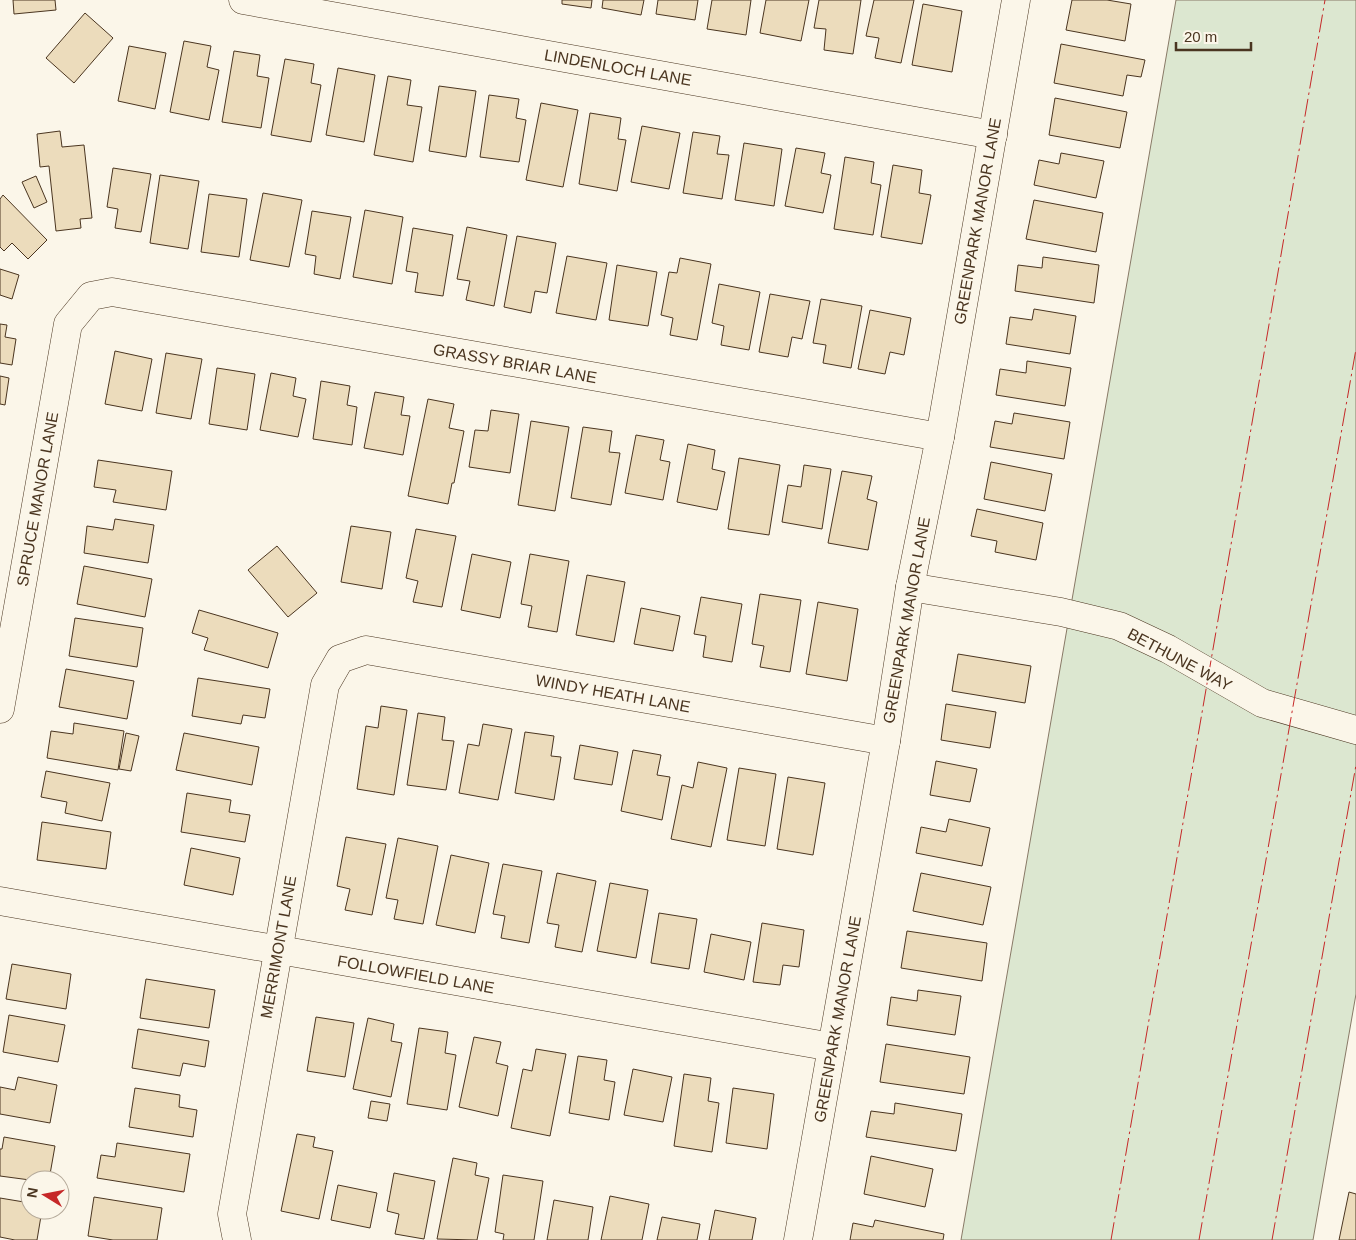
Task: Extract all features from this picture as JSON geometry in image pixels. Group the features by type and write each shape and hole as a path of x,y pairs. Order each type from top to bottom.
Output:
{"street":[{"name":"LINDENLOCH LANE","path":"242,0 992,135"},
{"name":"GREENPARK MANOR LANE","path":"798,1240 886,740 910,587 940,437 1016,0"},
{"name":"GRASSY BRIAR LANE","path":"91,296 112,292 940,437"},
{"name":"SPRUCE MANOR LANE","path":"0,709 68,324 91,296"},
{"name":"BETHUNE WAY","path":"910,587 1061,612 1118,626 1168,649 1262,703 1356,730"},
{"name":"WINDY HEATH LANE","path":"340,659 366,650 886,740"},
{"name":"MERRIMONT LANE","path":"237,1240 232,1214 278,950 325,685 340,659"},
{"name":"FOLLOWFIELD LANE","path":"0,901 832,1048"}],"green space":[{"path":"1176,0 1356,0 1356,994 1313,1240 961,1240"}],"building":[{"path":"13,0 55,0 56,10 14,14"},
{"path":"562,0 592,0 591,8 562,4"},
{"path":"603,0 644,0 641,15 602,8"},
{"path":"658,0 698,0 695,20 656,14"},
{"path":"712,0 751,0 746,35 707,29"},
{"path":"766,0 809,0 801,41 760,33"},
{"path":"819,0 861,0 853,54 824,50 826,29 814,28"},
{"path":"874,0 914,0 901,63 875,58 879,38 866,36"},
{"path":"1072,0 1107,0 1131,4 1125,41 1066,30"},
{"path":"923,4 962,11 952,72 912,65"},
{"path":"85,13 113,38 74,83 46,58"},
{"path":"184,41 211,46 207,67 219,70 209,120 170,112"},
{"path":"1061,44 1145,60 1141,77 1127,75 1123,96 1054,83"},
{"path":"129,46 166,53 155,109 118,101"},
{"path":"234,51 260,55 257,76 269,78 261,128 222,122"},
{"path":"285,59 314,64 311,83 321,85 311,142 271,135"},
{"path":"338,68 375,75 364,142 326,135"},
{"path":"388,76 411,80 407,105 422,107 413,162 374,155"},
{"path":"439,86 476,91 466,157 429,151"},
{"path":"489,95 519,99 516,118 526,120 519,162 480,157"},
{"path":"1055,98 1127,112 1120,148 1049,135"},
{"path":"541,103 578,110 563,187 526,180"},
{"path":"590,113 621,118 618,139 626,140 617,191 579,184"},
{"path":"642,126 680,133 669,189 631,182"},
{"path":"60,131 62,147 84,145 92,218 80,219 81,228 56,231 49,166 40,167 37,134"},
{"path":"693,132 720,136 717,154 729,155 722,199 683,193"},
{"path":"744,143 782,149 774,206 735,200"},
{"path":"796,148 825,153 821,173 831,175 823,213 785,206"},
{"path":"1061,153 1104,161 1096,198 1034,185 1039,160 1059,164"},
{"path":"845,157 874,162 871,183 881,185 873,235 834,229"},
{"path":"893,165 922,170 919,193 931,195 922,244 881,237"},
{"path":"113,168 151,174 141,232 115,228 118,209 107,207"},
{"path":"160,175 199,181 188,249 150,243"},
{"path":"36,176 47,202 34,208 22,182"},
{"path":"263,193 302,200 289,267 250,260"},
{"path":"209,194 247,199 239,257 201,252"},
{"path":"3,195 47,240 28,259 12,243 4,251 0,247 0,199"},
{"path":"1034,200 1103,213 1096,252 1026,239"},
{"path":"365,210 403,217 392,284 353,277"},
{"path":"312,211 351,217 340,279 314,274 316,256 305,254"},
{"path":"467,227 507,235 494,306 466,300 470,281 457,279"},
{"path":"413,228 453,235 443,296 415,292 418,273 406,271"},
{"path":"517,236 556,243 547,293 535,291 531,313 504,307"},
{"path":"567,256 607,263 596,320 556,313"},
{"path":"1043,257 1099,265 1094,303 1015,291 1018,265 1042,268"},
{"path":"680,258 711,264 697,340 670,335 673,318 661,315 669,272 677,273"},
{"path":"617,265 657,272 648,326 609,320"},
{"path":"0,269 19,275 12,299 0,295"},
{"path":"719,284 760,292 749,350 721,345 724,326 712,323"},
{"path":"770,294 810,301 802,339 792,337 788,357 759,352"},
{"path":"821,299 862,306 851,368 823,363 826,345 813,343"},
{"path":"1034,309 1076,316 1070,354 1006,344 1010,317 1032,320"},
{"path":"870,310 911,318 904,355 890,352 885,374 858,369"},
{"path":"0,324 7,325 5,337 16,339 12,365 0,363"},
{"path":"115,351 152,359 142,411 105,404"},
{"path":"166,353 202,359 191,419 156,413"},
{"path":"1027,361 1071,368 1065,406 996,395 1000,369 1026,373"},
{"path":"217,368 255,374 247,430 209,424"},
{"path":"271,373 296,378 293,396 306,399 298,437 260,430"},
{"path":"0,376 9,378 5,405 0,404"},
{"path":"321,381 350,386 347,405 357,407 352,445 313,439"},
{"path":"375,392 404,397 401,415 410,416 403,455 364,448"},
{"path":"428,399 454,404 449,428 464,431 448,504 408,496"},
{"path":"491,410 519,414 510,473 469,467 475,430 488,431"},
{"path":"1014,413 1070,422 1064,459 990,447 995,421 1012,424"},
{"path":"531,421 569,427 555,511 518,505"},
{"path":"583,427 612,431 609,452 620,453 611,505 571,498"},
{"path":"636,435 664,440 660,460 670,462 663,500 625,493"},
{"path":"688,444 715,450 712,469 725,472 717,510 677,502"},
{"path":"739,458 780,465 769,535 728,529"},
{"path":"98,460 172,471 166,510 113,502 116,490 94,487"},
{"path":"991,462 1052,474 1045,511 984,499"},
{"path":"804,465 831,469 822,529 782,522 788,485 801,487"},
{"path":"842,471 872,476 867,499 877,502 868,550 828,543"},
{"path":"977,509 1043,523 1036,560 995,552 997,541 971,536"},
{"path":"115,519 154,525 148,563 84,553 87,526 113,530"},
{"path":"351,526 391,532 382,589 341,582"},
{"path":"416,529 456,536 442,607 413,602 418,581 406,578"},
{"path":"277,546 317,593 288,617 248,570"},
{"path":"472,554 511,562 500,618 461,610"},
{"path":"530,554 569,561 557,632 528,627 532,606 521,604"},
{"path":"84,566 152,579 145,617 77,604"},
{"path":"587,575 625,582 614,642 576,635"},
{"path":"760,594 801,600 790,672 760,667 764,646 752,644"},
{"path":"701,597 742,604 732,662 703,657 706,636 694,634"},
{"path":"818,602 858,609 847,681 806,674"},
{"path":"641,608 680,616 673,651 634,644"},
{"path":"199,610 278,633 268,668 204,650 208,638 192,633"},
{"path":"75,618 143,628 137,667 69,656"},
{"path":"958,654 1031,666 1025,703 952,691"},
{"path":"66,669 134,681 127,719 59,707"},
{"path":"198,678 270,689 265,718 243,715 241,724 192,716"},
{"path":"946,704 996,712 990,748 941,740"},
{"path":"381,706 407,710 394,795 357,789 366,726 378,728"},
{"path":"418,713 445,717 442,740 454,741 446,790 407,785"},
{"path":"74,723 124,731 118,770 47,758 51,731 73,734"},
{"path":"483,724 512,729 498,800 459,793 468,744 479,746"},
{"path":"525,732 554,736 551,756 561,757 554,800 515,793"},
{"path":"126,733 139,736 131,771 119,769"},
{"path":"184,733 259,747 252,785 176,770"},
{"path":"580,745 618,752 612,785 574,779"},
{"path":"633,750 661,755 657,775 670,777 662,820 621,811"},
{"path":"936,761 977,769 970,802 930,795"},
{"path":"698,762 727,768 711,847 671,839 682,785 693,788"},
{"path":"739,768 776,774 765,846 727,840"},
{"path":"46,771 110,783 102,821 65,813 67,802 41,797"},
{"path":"788,777 825,783 813,855 777,849"},
{"path":"187,793 231,800 229,812 250,815 245,842 181,832"},
{"path":"949,819 990,828 982,866 916,853 921,827 946,832"},
{"path":"42,822 111,832 106,869 37,860"},
{"path":"346,837 386,844 372,915 345,910 350,889 337,886"},
{"path":"398,838 438,846 423,924 394,919 398,900 386,898"},
{"path":"191,848 240,858 233,895 184,885"},
{"path":"451,855 489,863 475,933 436,925"},
{"path":"503,864 542,871 529,943 501,938 505,916 493,914"},
{"path":"557,873 596,881 582,952 555,947 559,925 547,923"},
{"path":"921,873 991,887 983,925 913,911"},
{"path":"610,883 648,890 636,958 597,951"},
{"path":"659,913 697,919 689,969 651,963"},
{"path":"762,923 804,930 799,967 783,965 780,985 753,982"},
{"path":"907,931 987,943 982,981 901,968"},
{"path":"711,934 751,942 744,980 704,972"},
{"path":"12,964 71,974 66,1009 6,999"},
{"path":"146,979 215,990 209,1028 140,1018"},
{"path":"918,990 961,996 955,1035 887,1025 891,997 917,1001"},
{"path":"9,1015 65,1025 58,1062 3,1052"},
{"path":"316,1017 354,1023 345,1077 307,1071"},
{"path":"368,1018 394,1024 391,1041 402,1043 391,1097 353,1089"},
{"path":"419,1028 448,1032 445,1053 456,1055 447,1110 407,1104"},
{"path":"138,1029 209,1041 205,1067 183,1063 180,1076 132,1068"},
{"path":"474,1037 501,1042 496,1063 508,1066 498,1116 459,1107"},
{"path":"886,1044 970,1057 964,1094 880,1082"},
{"path":"536,1049 566,1054 550,1136 511,1128 523,1069 532,1071"},
{"path":"578,1056 607,1060 604,1080 615,1082 609,1120 569,1113"},
{"path":"633,1069 672,1077 663,1122 624,1115"},
{"path":"684,1074 711,1078 708,1101 719,1103 712,1152 674,1146"},
{"path":"18,1077 57,1085 50,1123 0,1114 0,1087 15,1090"},
{"path":"135,1088 180,1095 179,1107 197,1110 193,1137 129,1127"},
{"path":"733,1088 774,1094 767,1149 726,1143"},
{"path":"371,1101 390,1104 387,1121 368,1118"},
{"path":"895,1103 962,1114 956,1151 866,1137 871,1111 894,1114"},
{"path":"297,1134 315,1137 313,1147 333,1151 319,1219 281,1211"},
{"path":"4,1137 55,1146 51,1170 20,1170 20,1179 0,1176 0,1149 2,1149"},
{"path":"117,1143 190,1154 184,1192 97,1178 101,1155 115,1157"},
{"path":"871,1156 933,1169 925,1207 864,1194"},
{"path":"453,1158 477,1163 475,1175 489,1178 477,1240 437,1239"},
{"path":"394,1173 435,1181 424,1239 395,1234 399,1214 387,1211"},
{"path":"503,1175 543,1181 534,1240 503,1240 504,1234 495,1232"},
{"path":"338,1185 377,1193 370,1228 331,1220"},
{"path":"1349,1192 1356,1194 1356,1240 1339,1240"},
{"path":"610,1196 649,1204 642,1240 601,1240"},
{"path":"94,1197 162,1208 157,1240 113,1240 88,1236"},
{"path":"0,1198 20,1201 20,1220 40,1220 37,1240 15,1240 0,1237"},
{"path":"554,1200 593,1207 588,1240 547,1240"},
{"path":"715,1210 756,1218 752,1240 709,1240"},
{"path":"662,1217 700,1224 697,1240 657,1240"},
{"path":"875,1220 944,1234 943,1240 850,1240 853,1223 873,1227"}],"power":[{"path":"1111,1240 1325,0"},
{"path":"1199,1240 1356,349"},
{"path":"1272,1240 1356,765"}]}
